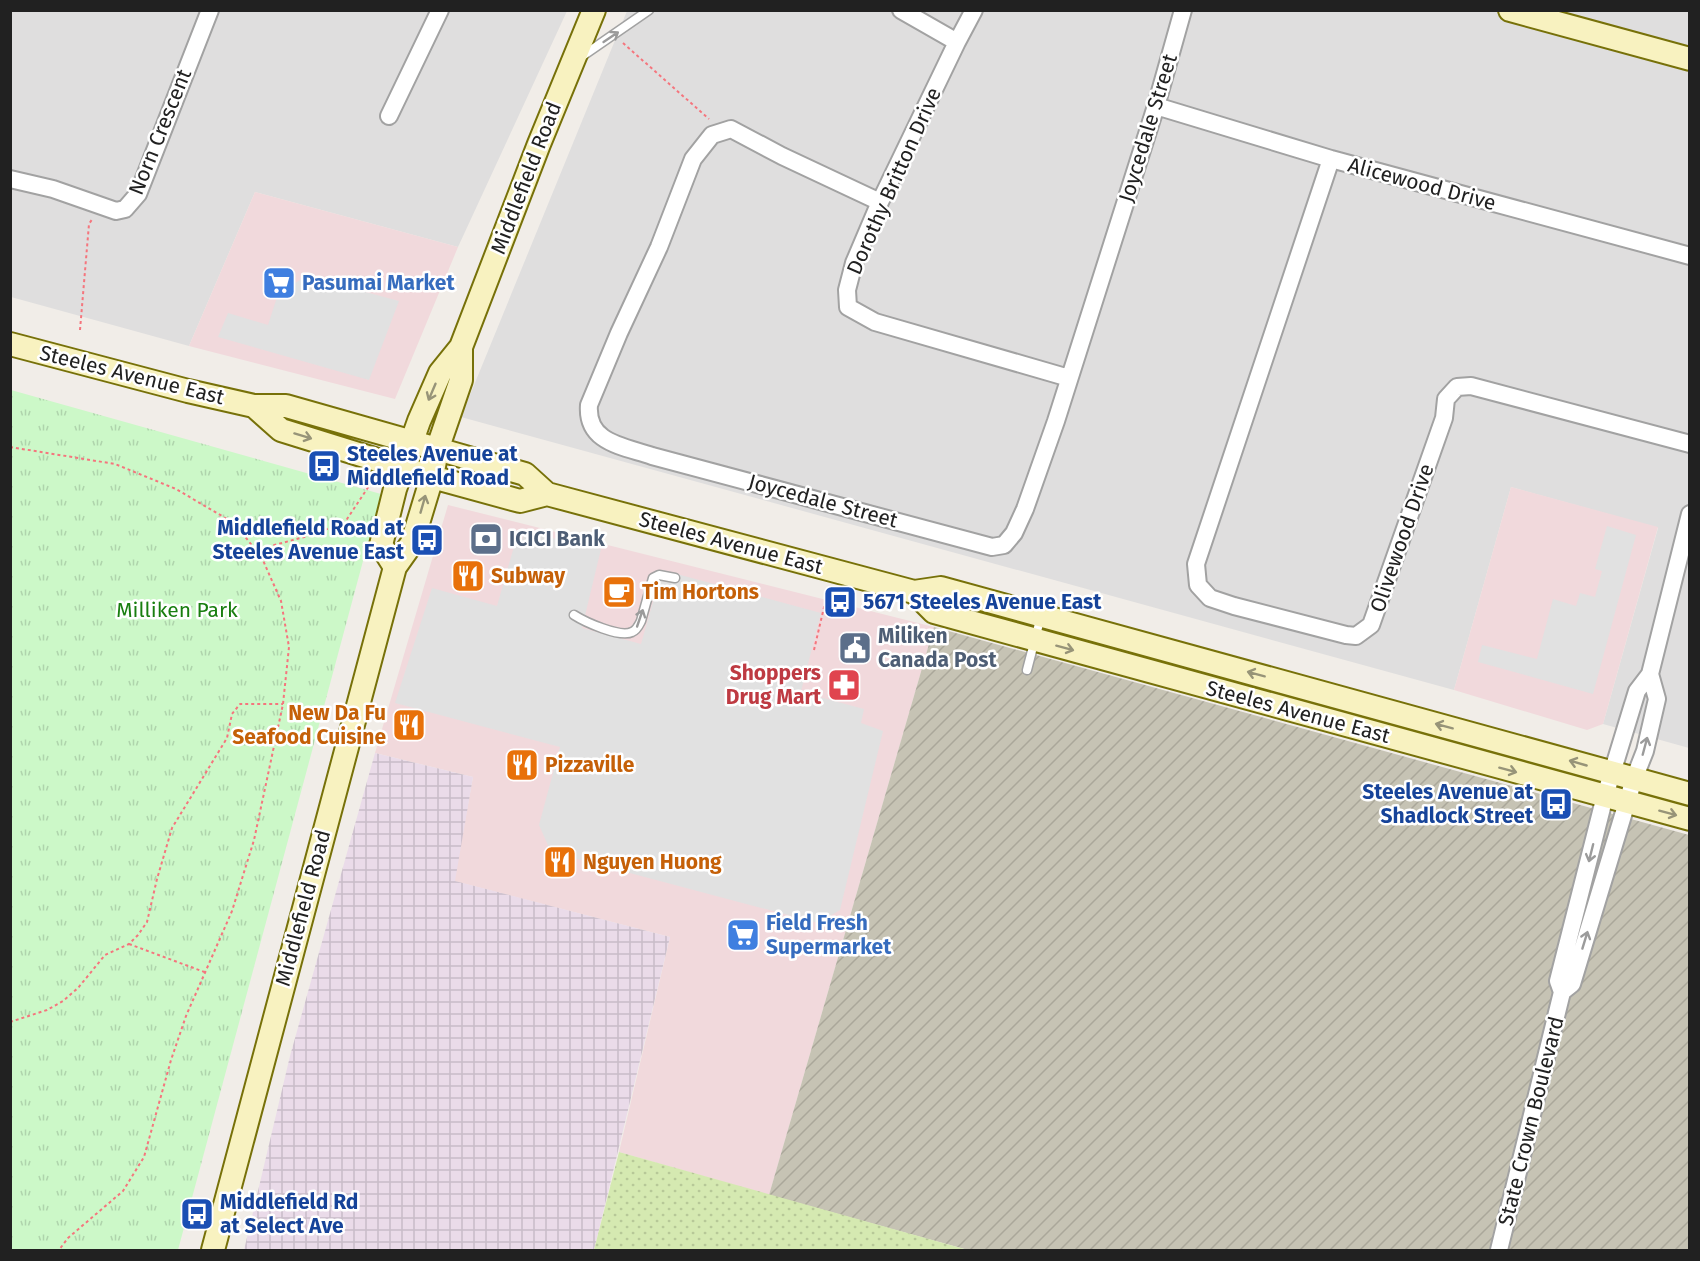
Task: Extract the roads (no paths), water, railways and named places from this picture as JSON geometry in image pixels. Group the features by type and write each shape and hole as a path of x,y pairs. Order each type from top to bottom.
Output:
{"main road":[{"name":"Middlefield Road","path":"395,567 381,545 401,468 440,373 461,348 539,144 594,10"},
{"path":"1510,10 1534,14 1689,59"},
{"name":"Steeles Avenue East","path":"10,344 254,406 286,405 525,474 547,494 914,592 941,588 1689,794"},
{"name":"Middlefield Road","path":"213,1251 395,567 412,543 432,477 437,450 461,380 461,348"},
{"name":"Steeles Avenue East","path":"254,406 281,430 401,468 520,501 547,494"},
{"name":"Steeles Avenue East","path":"914,592 934,612 1689,819"}],"street":[{"name":"Norn Crescent","path":"10,179 53,189 116,211 125,209 138,194 210,10"},
{"path":"389,116 440,10"},
{"path":"901,10 957,42"},
{"name":"Dorothy Britton Drive","path":"974,10 880,202 854,263 847,290 848,307 875,322 1070,378"},
{"name":"Joycedale Street","path":"880,202 782,156 731,129 712,135 693,159 659,247 589,405 588,418 597,435 652,456 992,547 1004,545 1014,533 1025,509 1070,378 1156,106 1183,10"},
{"name":"Alicewood Drive","path":"1156,106 1331,159 1689,256"},
{"name":"Olivewood Drive","path":"1331,159 1196,564 1198,585 1210,598 1346,635 1356,636 1371,626 1444,418 1446,399 1457,387 1471,386 1689,444"},
{"path":"1623,776 1637,691 1650,674 1689,514"},
{"path":"1623,776 1645,751 1657,699 1650,674"},
{"name":"State Crown Boulevard","path":"1499,1251 1562,992 1558,981 1605,796 1623,776"},
{"name":"State Crown Boulevard","path":"1562,992 1572,984 1627,802 1623,776"}],"lane":[{"path":"573,62 649,10"},
{"path":"574,615 586,622 621,633 631,633 638,628 641,621 653,578 659,575 675,578"},
{"path":"1027,670 1042,615"}],"place":[{"name":"Pasumai Market","path":"279,283"},
{"name":"Steeles Avenue at Middlefield Road","path":"324,466"},
{"name":"ICICI Bank","path":"486,539"},
{"name":"Middlefield Road at Steeles Avenue East","path":"427,540"},
{"name":"Subway","path":"468,576"},
{"name":"Tim Hortons","path":"619,592"},
{"name":"5671 Steeles Avenue East","path":"840,602"},
{"name":"Miliken Canada Post","path":"855,648"},
{"name":"Shoppers Drug Mart","path":"844,685"},
{"name":"New Da Fu Seafood Cuisine","path":"409,725"},
{"name":"Pizzaville","path":"522,765"},
{"name":"Steeles Avenue at Shadlock Street","path":"1556,804"},
{"name":"Nguyen Huong","path":"560,862"},
{"name":"Field Fresh Supermarket","path":"743,935"},
{"name":"Middlefield Rd at Select Ave","path":"197,1214"}],"park label":[{"name":"Milliken Park","path":"177,610"}]}
